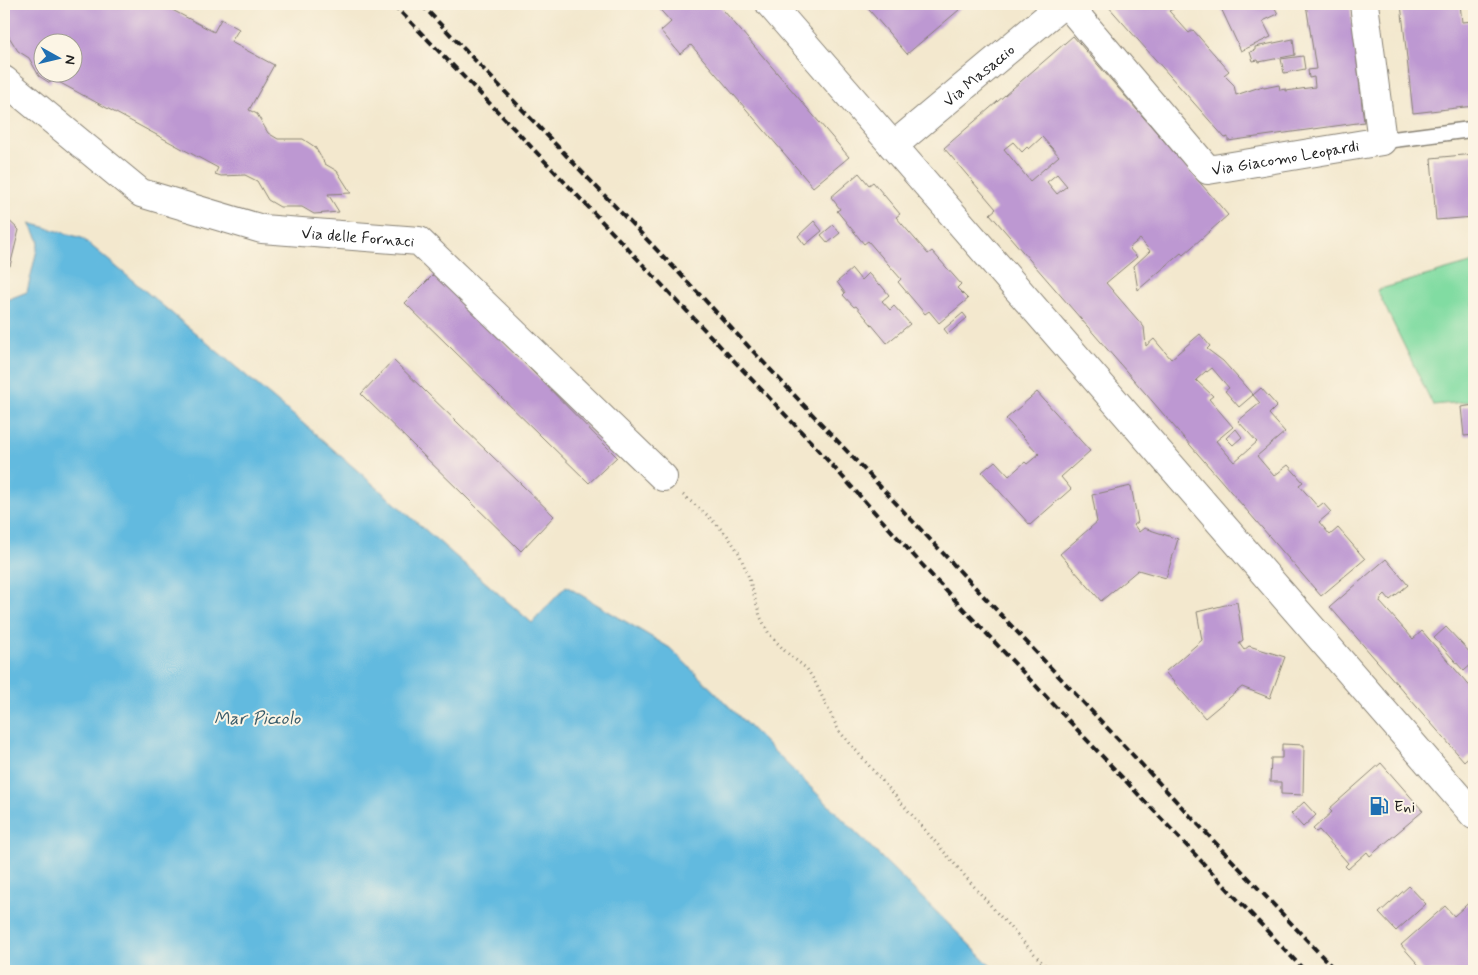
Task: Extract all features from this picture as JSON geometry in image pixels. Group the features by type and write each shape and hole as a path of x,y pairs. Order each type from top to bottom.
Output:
{"street":[{"path":"770,4 1471,806"},
{"name":"Via Masaccio","path":"893,146 1063,4"},
{"name":"Via Giacomo Leopardi","path":"1067,4 1208,170 1382,141 1364,4"},
{"name":"Via delle Fornaci","path":"4,80 141,193 262,229 419,241 663,477"}],"lane":[{"path":"1382,141 1474,129"}],"path":[{"path":"663,477 728,535 739,553 749,578 760,616 769,634 786,652 807,669 839,731 1050,971"}],"green space":[{"path":"1474,262 1474,401 1433,405 1377,290"}],"water":[{"name":"Mar Piccolo","path":"30,223 82,238 311,430 532,623 566,586 670,648 996,971 4,971 4,301 27,292 39,241"}],"building":[{"path":"4,4 161,4 214,32 221,19 239,29 231,42 274,65 249,110 257,114 268,133 278,139 303,139 315,147 325,164 337,171 351,193 328,194 339,212 314,214 302,207 280,207 268,200 257,181 245,175 221,176 215,174 218,168 59,82 82,82 82,32 32,32 32,63 29,58 18,51 4,30"},
{"path":"655,4 718,4 849,157 813,187 691,45 680,54 661,31 671,22"},
{"path":"864,4 966,4 907,54"},
{"path":"1182,4 1169,11 1189,33 1193,30 1229,71 1224,75 1234,85 1236,95 1263,86 1264,88 1279,85 1280,90 1286,89 1286,91 1315,87 1314,77 1309,78 1308,70 1316,69 1306,4 1350,4 1364,122 1228,141 1228,137 1225,138 1107,5"},
{"path":"1219,4 1273,4 1278,14 1263,21 1271,37 1241,51"},
{"path":"1401,4 1460,4 1462,22 1474,21 1474,106 1413,113"},
{"path":"1073,36 1228,215 1183,255 1181,253 1138,290 1134,266 1150,251 1140,239 1129,248 1137,257 1106,283 1144,327 1146,346 1154,339 1171,359 1200,334 1210,346 1207,349 1223,361 1253,395 1261,388 1277,406 1269,414 1285,432 1257,456 1274,476 1288,465 1303,482 1299,485 1318,507 1323,503 1331,512 1319,522 1330,535 1338,528 1365,559 1321,596 990,214 996,209 944,148","holes":["1042,137 1059,156 1030,181 1004,149 1013,142 1022,152 1027,147 1029,149","1057,174 1067,186 1057,194 1047,182","1212,368 1229,388 1225,391 1239,407 1253,395 1260,403 1238,421 1257,442 1234,462 1216,441 1233,427 1209,399 1213,396 1196,380"]},
{"path":"1293,39 1295,55 1259,62 1258,60 1253,61 1250,52 1255,50 1255,47"},
{"path":"1303,56 1305,69 1284,73 1281,59"},
{"path":"1474,154 1474,217 1436,220 1431,158"},
{"path":"859,173 869,185 873,182 900,214 896,217 928,254 932,251 961,284 957,288 968,299 939,323 929,311 925,314 898,282 901,279 868,241 864,244 837,211 840,209 831,197"},
{"path":"4,216 19,230 10,266 4,268"},
{"path":"814,221 822,231 805,245 798,236"},
{"path":"833,225 840,233 828,243 821,235"},
{"path":"852,269 861,280 868,273 880,284 889,295 882,301 890,310 894,306 910,324 887,343 856,306 854,307 843,295 845,293 837,282"},
{"path":"435,273 617,457 589,483 405,303"},
{"path":"963,313 967,318 948,334 944,329"},
{"path":"393,360 554,516 521,551 361,394"},
{"path":"1037,392 1090,451 1061,477 1071,489 1030,525 982,472 995,461 1009,476 1025,462 1027,464 1039,454 1006,419"},
{"path":"1474,405 1474,435 1464,436 1461,407"},
{"path":"1236,429 1242,437 1233,445 1226,438"},
{"path":"1131,486 1138,522 1134,525 1139,532 1144,528 1178,539 1166,578 1138,570 1101,601 1060,554 1097,522 1092,495"},
{"path":"1386,559 1408,585 1390,600 1385,594 1380,602 1413,639 1422,631 1474,691 1474,752 1464,761 1330,607"},
{"path":"1237,602 1243,640 1239,643 1244,650 1249,646 1285,657 1270,698 1242,687 1205,718 1165,672 1202,640 1197,612"},
{"path":"1446,627 1474,657 1474,662 1464,671 1434,638"},
{"path":"1282,744 1304,745 1303,795 1281,794 1281,782 1270,782 1271,758 1282,758"},
{"path":"1381,763 1423,811 1370,856 1367,852 1348,869 1345,866 1348,863 1319,830 1316,832 1313,829 1332,812 1329,809"},
{"path":"1304,802 1316,815 1303,827 1291,814"},
{"path":"1409,886 1426,904 1396,931 1379,913"},
{"path":"1474,898 1474,967 1470,971 1424,971 1401,945 1445,906 1454,916"}],"railway":[{"path":"393,4 811,442 936,580 1305,971"},
{"path":"421,4 702,297 1336,971"}],"place":[{"name":"Eni","path":"1379,806"}]}
